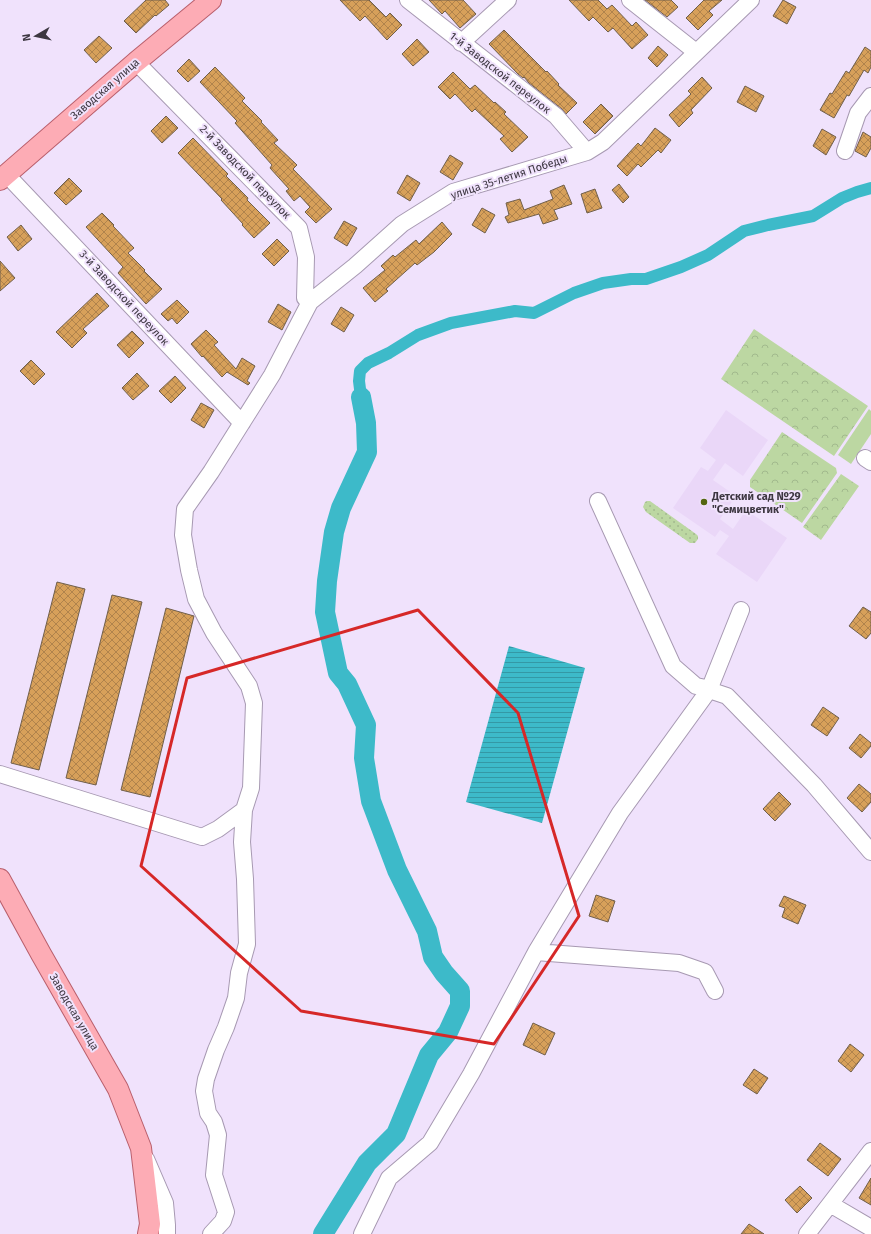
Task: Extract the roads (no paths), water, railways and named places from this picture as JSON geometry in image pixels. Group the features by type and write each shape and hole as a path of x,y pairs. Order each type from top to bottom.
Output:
{"main road":[{"name":"Заводская улица","path":"3,177 136,62 211,0"},
{"name":"Заводская улица","path":"0,879 118,1089 141,1148 150,1224 148,1234"}],"street":[{"name":"1-й Заводской переулок","path":"408,0 556,116 587,152"},
{"path":"461,42 508,0"},
{"path":"630,0 696,52"},
{"name":"улица 35-летия Победы","path":"211,1234 223,1221 226,1212 214,1175 218,1135 214,1122 208,1113 204,1091 213,1057 236,998 239,973 247,944 242,842 244,810 251,788 254,703 249,686 214,633 196,599 183,535 185,509 211,472 272,374 310,302 355,266 402,224 453,192 587,152 603,142 751,0"},
{"name":"2-й Заводской переулок","path":"136,62 299,228 306,257 305,298 310,302"},
{"path":"845,151 858,114 871,96"},
{"name":"3-й Заводской переулок","path":"3,177 242,423"},
{"path":"598,501 673,666 696,686 727,696 814,785 871,852"},
{"path":"362,1234 389,1178 430,1143 472,1074 536,952 620,813 709,690 742,610"},
{"path":"0,774 202,837 218,829 244,810"},
{"path":"536,952 679,963 705,972 715,991"},
{"path":"141,1148 165,1203 167,1225 166,1234"},
{"path":"807,1234 871,1151"},
{"path":"830,1204 871,1228"}],"water":[{"path":"509,646 585,668 542,823 466,802"}],"waterway":[{"path":"361,397 359,381 360,371 368,363 389,353 418,335 451,323 515,311 534,313 574,293 603,283 631,279 646,279 681,267 708,255 744,231 813,216 842,198 871,188"},
{"path":"323,1234 367,1163 396,1134 429,1055 448,1032 460,1006 460,991 444,973 433,957 427,931 397,870 371,801 364,758 366,725 347,684 338,673 325,612 327,581 334,532 341,508 367,452 366,423 361,397"}],"place":[{"name":"Детский сад №29 \"Семицветик\"","path":"704,502"}]}
